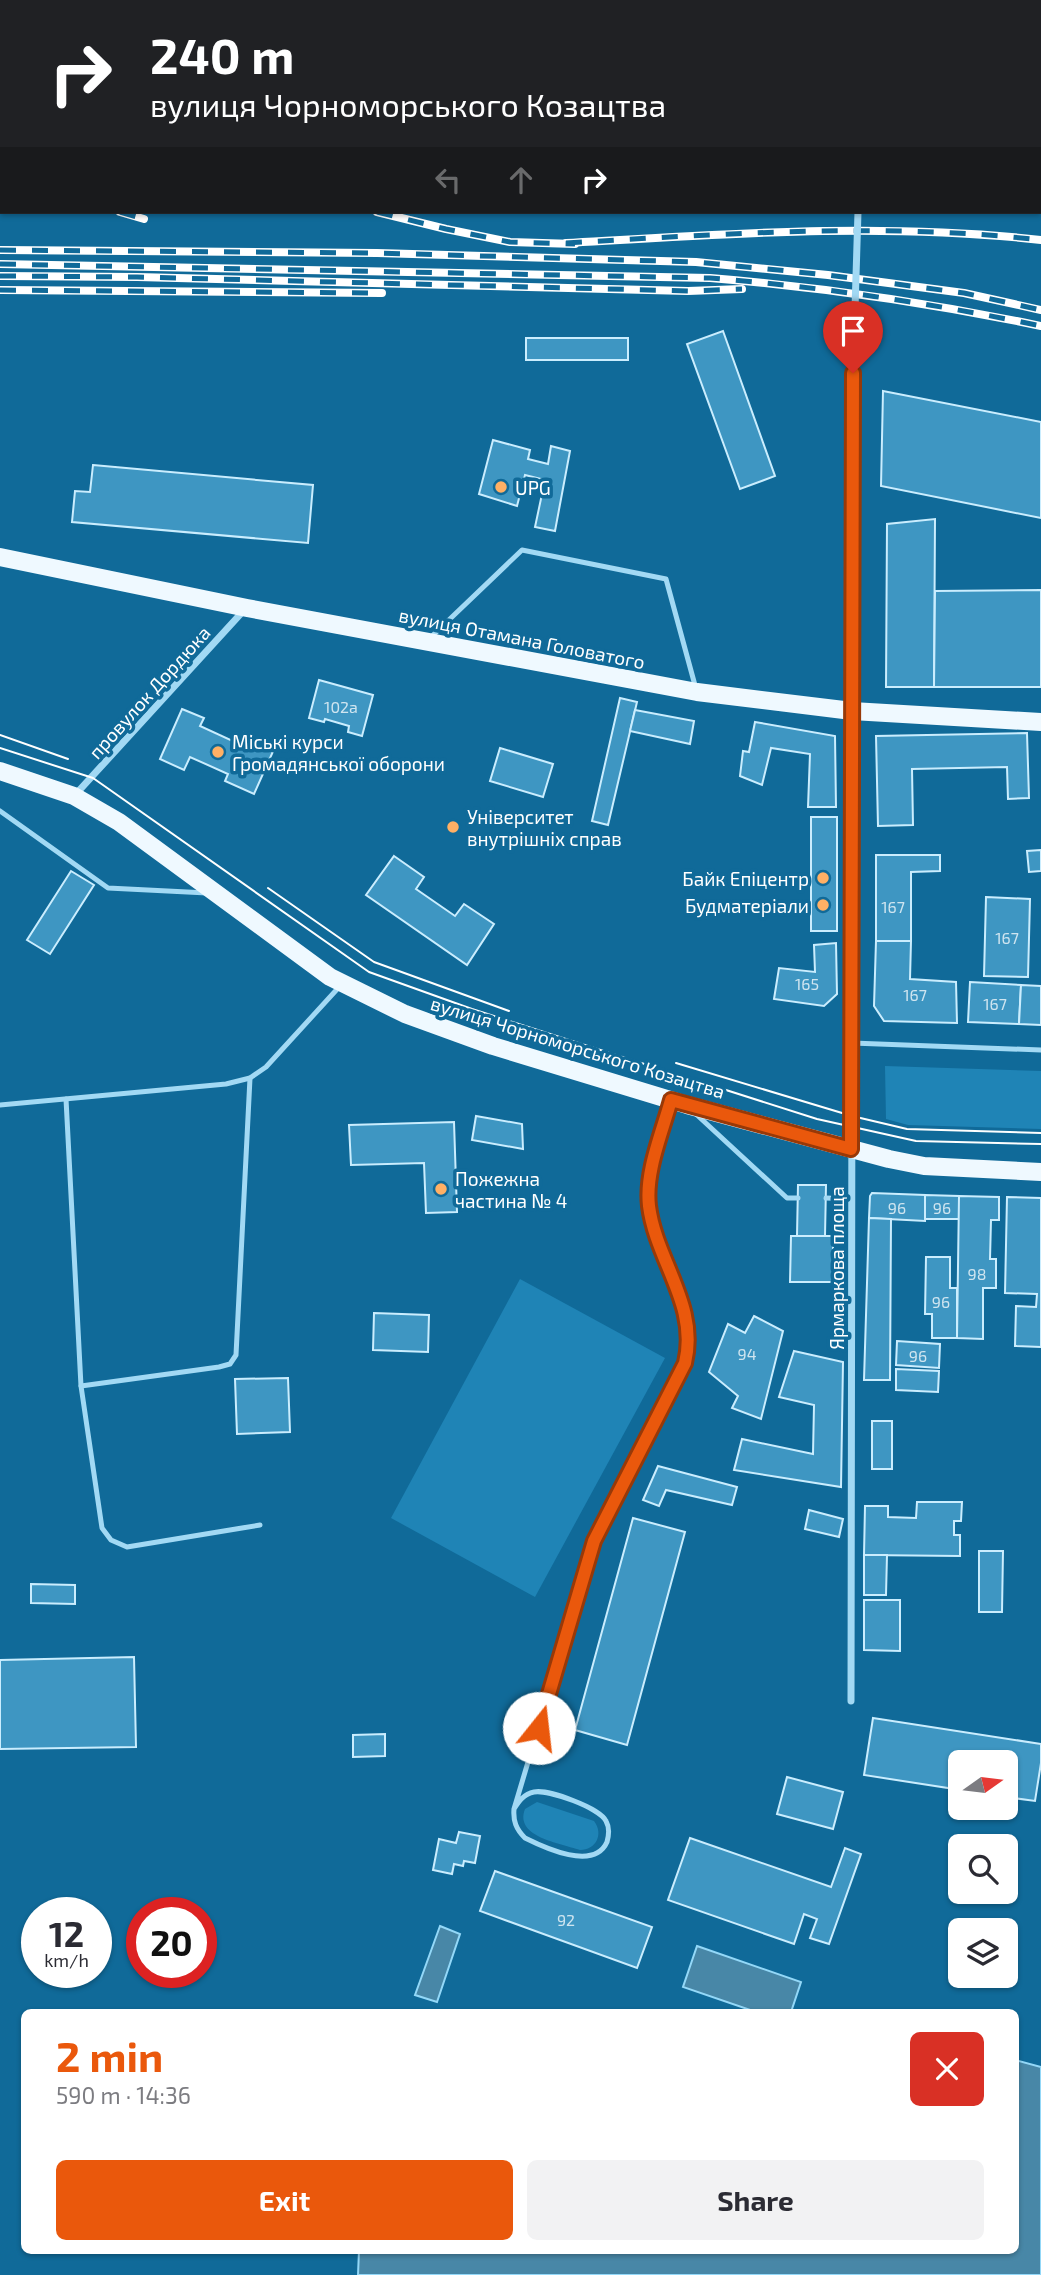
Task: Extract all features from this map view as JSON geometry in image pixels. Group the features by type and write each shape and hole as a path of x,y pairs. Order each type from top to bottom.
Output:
{"main road":[{"name":"вулиця Отамана Головатого","path":"0,557 247,608 697,692 852,711 1041,722"},
{"name":"вулиця Чорноморського Козацтва","path":"0,771 74,796 119,822 342,983 405,1014 493,1046 679,1103 851,1149 924,1166 1041,1172"}],"street":[{"name":"Ярмаркова площа","path":"851,1701 853,373 858,214"},
{"name":"провулок Дордюка","path":"74,796 247,608"}],"lane":[{"path":"426,642 523,550 666,579 697,692"},
{"path":"0,811 108,888 216,893"},
{"path":"0,1105 226,1084 250,1078 266,1068 342,983"},
{"path":"852,1043 1041,1050"},
{"path":"81,1386 219,1367 230,1364 236,1355 250,1078"},
{"path":"66,1099 81,1386 102,1528 111,1540 127,1547 260,1525"},
{"path":"514,1809 518,1801 533,1792 550,1794 595,1809 602,1814 609,1830 608,1838 600,1852 592,1856 576,1857 525,1838 515,1825 514,1809 594,1541 685,1363 689,1346 686,1311 649,1206 652,1167 679,1103 787,1198 797,1198"},
{"path":"826,1198 852,1199"}],"shaded area":[{"path":"885,1066 1041,1071 1041,1129 908,1125 886,1119"},
{"path":"520,1279 665,1358 535,1597 391,1518"},
{"path":"537,1802 594,1821 598,1831 597,1840 590,1847 580,1850 532,1832 523,1819 525,1809"},
{"path":"440,1926 460,1934 437,2002 415,1995"},
{"path":"697,1946 801,1982 792,2009 747,2009 683,1987"},
{"path":"1019,2061 1041,2067 1041,2275 358,2275 359,2254 1019,2254"}],"building":[{"path":"723,331 775,476 740,489 687,344"},
{"path":"526,338 628,338 628,360 526,360"},
{"path":"883,391 1041,422 1041,518 881,486"},
{"name":"UPG","path":"493,440 530,450 528,459 548,464 551,446 570,451 555,531 535,527 545,480 525,475 517,506 479,494"},
{"path":"93,465 313,485 308,543 72,522 75,491 90,492"},
{"path":"935,519 934,687 886,687 887,524"},
{"path":"1041,590 1041,687 934,687 935,591"},
{"path":"319,680 373,695 362,736 348,732 349,726 325,719 324,722 309,718"},
{"path":"620,698 637,702 608,825 592,821"},
{"name":"Міські курси Громадянської оборони","path":"182,709 204,718 200,726 239,744 244,733 275,747 254,794 225,781 228,774 190,757 184,770 160,759"},
{"path":"635,710 694,721 690,744 630,731"},
{"path":"755,722 835,736 836,807 808,807 810,754 771,748 762,785 740,776 743,751 749,752"},
{"path":"1027,733 1029,798 1008,799 1007,767 912,769 913,825 878,826 876,736"},
{"path":"500,748 553,764 543,797 490,781"},
{"path":"811,817 837,817 837,931 811,931"},
{"path":"1041,850 1041,871 1029,872 1027,851"},
{"path":"876,855 940,855 940,871 911,872 911,941 876,941"},
{"path":"394,856 424,877 416,889 455,916 464,904 494,924 467,965 366,895"},
{"path":"71,871 94,885 50,954 27,940"},
{"path":"986,897 1030,899 1028,977 984,976"},
{"path":"876,941 911,941 910,979 956,982 957,1023 884,1021 874,1006"},
{"path":"836,943 837,994 824,1006 774,999 779,968 815,972 814,945"},
{"path":"970,982 1021,985 1019,1024 968,1022"},
{"path":"1021,985 1041,986 1041,1025 1019,1024"},
{"path":"476,1116 522,1124 523,1149 472,1140"},
{"name":"Пожежна частина № 4","path":"454,1122 457,1212 426,1213 424,1163 351,1165 349,1125"},
{"path":"798,1185 826,1185 825,1236 797,1236"},
{"path":"872,1193 925,1195 925,1221 869,1218"},
{"path":"925,1195 959,1196 959,1219 925,1219"},
{"path":"959,1196 999,1197 999,1220 991,1220 990,1259 996,1259 996,1288 983,1288 983,1339 957,1338"},
{"path":"1007,1197 1041,1198 1041,1347 1015,1346 1016,1306 1036,1307 1037,1294 1005,1293"},
{"path":"869,1218 891,1219 890,1380 864,1380"},
{"path":"791,1236 833,1236 833,1282 790,1282"},
{"path":"926,1257 950,1257 950,1288 957,1288 957,1338 932,1338 932,1314 925,1314"},
{"path":"374,1313 429,1315 428,1352 373,1350"},
{"path":"754,1316 783,1331 761,1419 732,1408 738,1396 709,1372 728,1324 745,1333"},
{"path":"897,1341 940,1344 939,1368 896,1365"},
{"path":"794,1351 843,1362 841,1487 734,1470 742,1439 813,1454 814,1405 779,1397"},
{"path":"896,1369 939,1371 938,1392 896,1390"},
{"path":"288,1378 290,1432 237,1434 235,1379"},
{"path":"872,1421 892,1421 892,1469 872,1469"},
{"path":"658,1466 737,1487 732,1505 666,1490 659,1506 643,1500"},
{"path":"917,1502 962,1502 961,1521 954,1521 954,1535 960,1535 960,1556 864,1555 865,1506 888,1506 888,1517 916,1518"},
{"path":"809,1510 843,1519 839,1537 805,1529"},
{"path":"633,1518 685,1532 627,1745 575,1730"},
{"path":"979,1551 1003,1551 1002,1612 979,1612"},
{"path":"864,1555 887,1555 886,1595 864,1595"},
{"path":"31,1584 75,1585 75,1604 31,1603"},
{"path":"864,1600 900,1600 900,1651 864,1650"},
{"path":"134,1657 136,1747 0,1749 0,1660"},
{"path":"873,1718 1041,1744 1035,1801 1018,1799 1018,1750 948,1750 948,1788 864,1775"},
{"path":"385,1734 385,1756 353,1757 353,1735"},
{"path":"787,1777 843,1792 833,1829 777,1814"},
{"path":"459,1832 480,1836 475,1863 464,1861 463,1866 454,1864 452,1874 433,1870 439,1839 456,1843"},
{"path":"690,1838 831,1887 845,1848 861,1854 829,1944 810,1938 817,1919 804,1914 794,1944 668,1900"},
{"path":"495,1871 652,1927 637,1968 480,1911"}],"tram line":[{"path":"0,735 68,759"},
{"path":"0,748 93,778 369,972 472,1009 817,1119 916,1141 1041,1144"},
{"path":"268,888 374,962 509,1011"},
{"path":"676,1063 852,1116 907,1129 1041,1133"}],"railway":[{"path":"127,214 144,219"},
{"path":"385,214 510,242 575,244"},
{"path":"566,243 804,231 923,232 1041,240"},
{"path":"0,250 377,253 696,262 828,275 964,293 1041,310"},
{"path":"0,264 710,278 876,297 1041,326"},
{"path":"0,276 688,291 742,289"},
{"path":"0,290 382,293"}],"place":[{"name":"UPG","path":"501,487"},
{"name":"Міські курси Громадянської оборони","path":"218,752"},
{"name":"Університет внутрішніх справ","path":"453,827"},
{"name":"Байк Епіцентр","path":"823,878"},
{"name":"Будматеріали","path":"823,905"},
{"name":"Пожежна частина № 4","path":"441,1189"}],"route":[{"path":"539,1728 594,1541 685,1363 689,1346 686,1311 649,1206 652,1167 671,1100 851,1149 853,373"}]}
